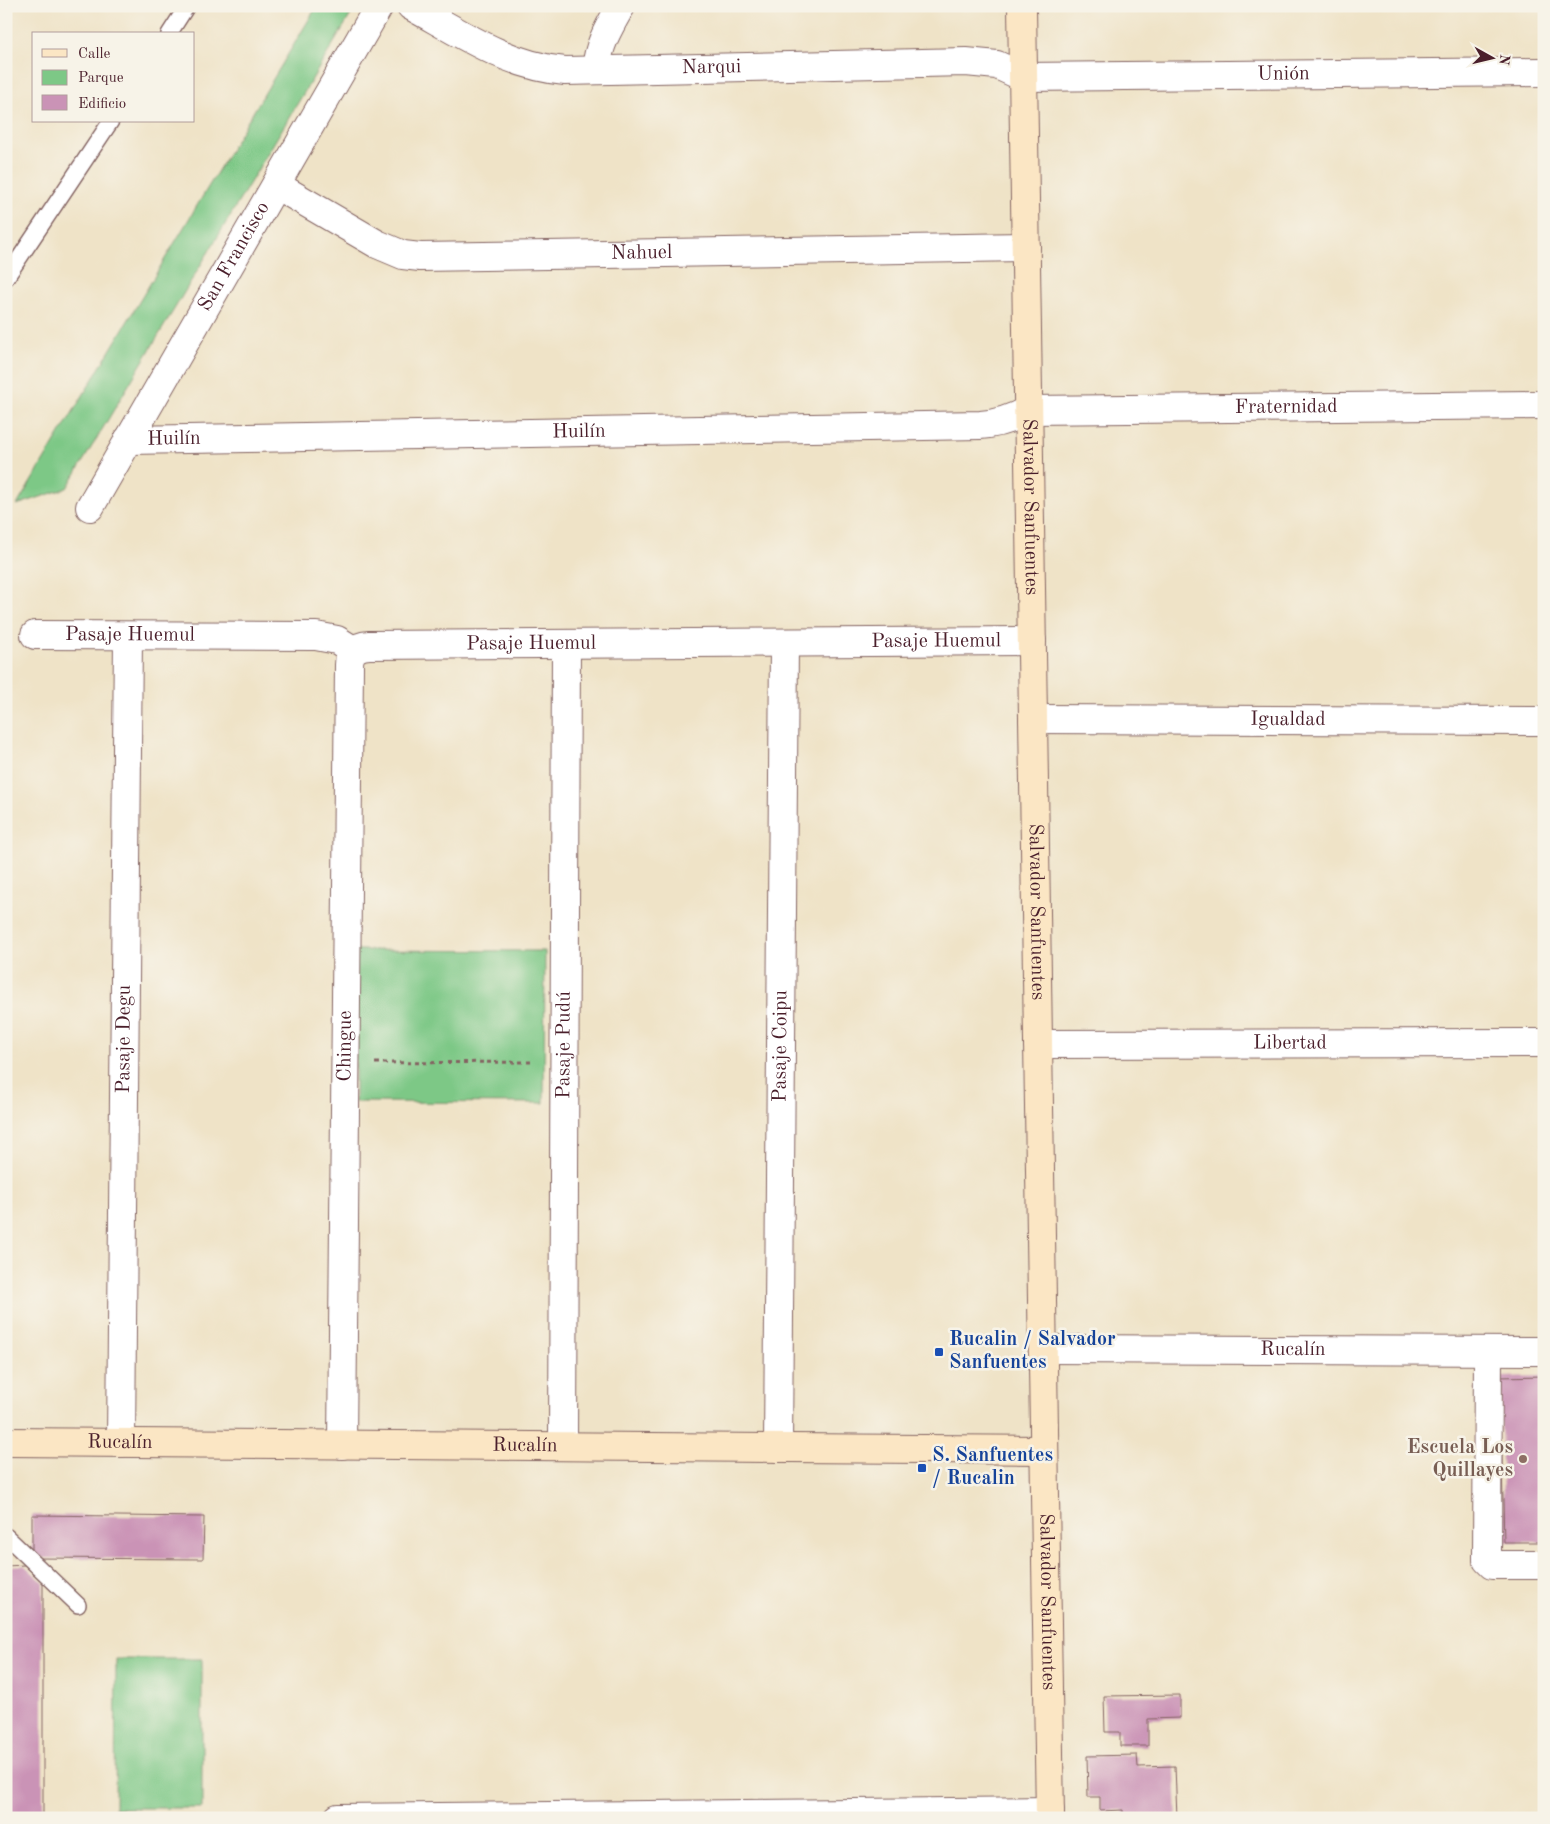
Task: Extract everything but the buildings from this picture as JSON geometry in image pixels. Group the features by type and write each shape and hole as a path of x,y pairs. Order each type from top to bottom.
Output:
{"street":[{"name":"San Francisco","path":"90,507 379,6"},
{"name":"Narqui","path":"411,6 509,59 529,66 565,72 966,62 997,65 1023,77"},
{"path":"596,70 597,59 604,36 621,6"},
{"name":"Salvador Sanfuentes","path":"1022,6 1050,1814"},
{"name":"Unión","path":"1023,77 1544,72"},
{"name":"Nahuel","path":"276,185 377,244 403,254 420,257 1026,247"},
{"name":"Fraternidad","path":"1028,410 1544,405"},
{"name":"Huilín","path":"128,440 980,425 997,424 1028,410"},
{"name":"Pasaje Huemul","path":"35,635 316,636 336,640 354,650 360,646 368,645 1032,641"},
{"name":"Pasaje Degu","path":"121,1443 128,636"},
{"name":"Pasaje Coipu","path":"778,1448 784,643"},
{"name":"Pasaje Pudú","path":"564,1446 566,644"},
{"name":"Chingue","path":"342,1445 348,665 349,656 354,650"},
{"name":"Igualdad","path":"1033,719 1544,721"},
{"name":"Libertad","path":"1038,1044 1544,1043"},
{"name":"Rucalín","path":"1043,1349 1544,1351"},
{"path":"1488,1351 1487,1560 1492,1565 1544,1565"},
{"name":"Rucalín","path":"6,1442 1044,1450"},
{"path":"338,1818 1050,1814"}],"lane":[{"path":"170,32 187,6"},
{"path":"6,278 109,122"},
{"path":"6,1536 78,1605"}],"path":[{"path":"345,1064 564,1062"}],"green space":[{"path":"317,6 356,6 67,488 17,505"},
{"path":"356,950 545,951 544,1103 355,1102"},
{"path":"116,1659 202,1659 202,1808 115,1808"}],"place":[{"name":"Rucalin / Salvador Sanfuentes","path":"939,1352"},
{"name":"Escuela Los Quillayes","path":"1523,1459"},
{"name":"S. Sanfuentes / Rucalin","path":"922,1468"}]}
